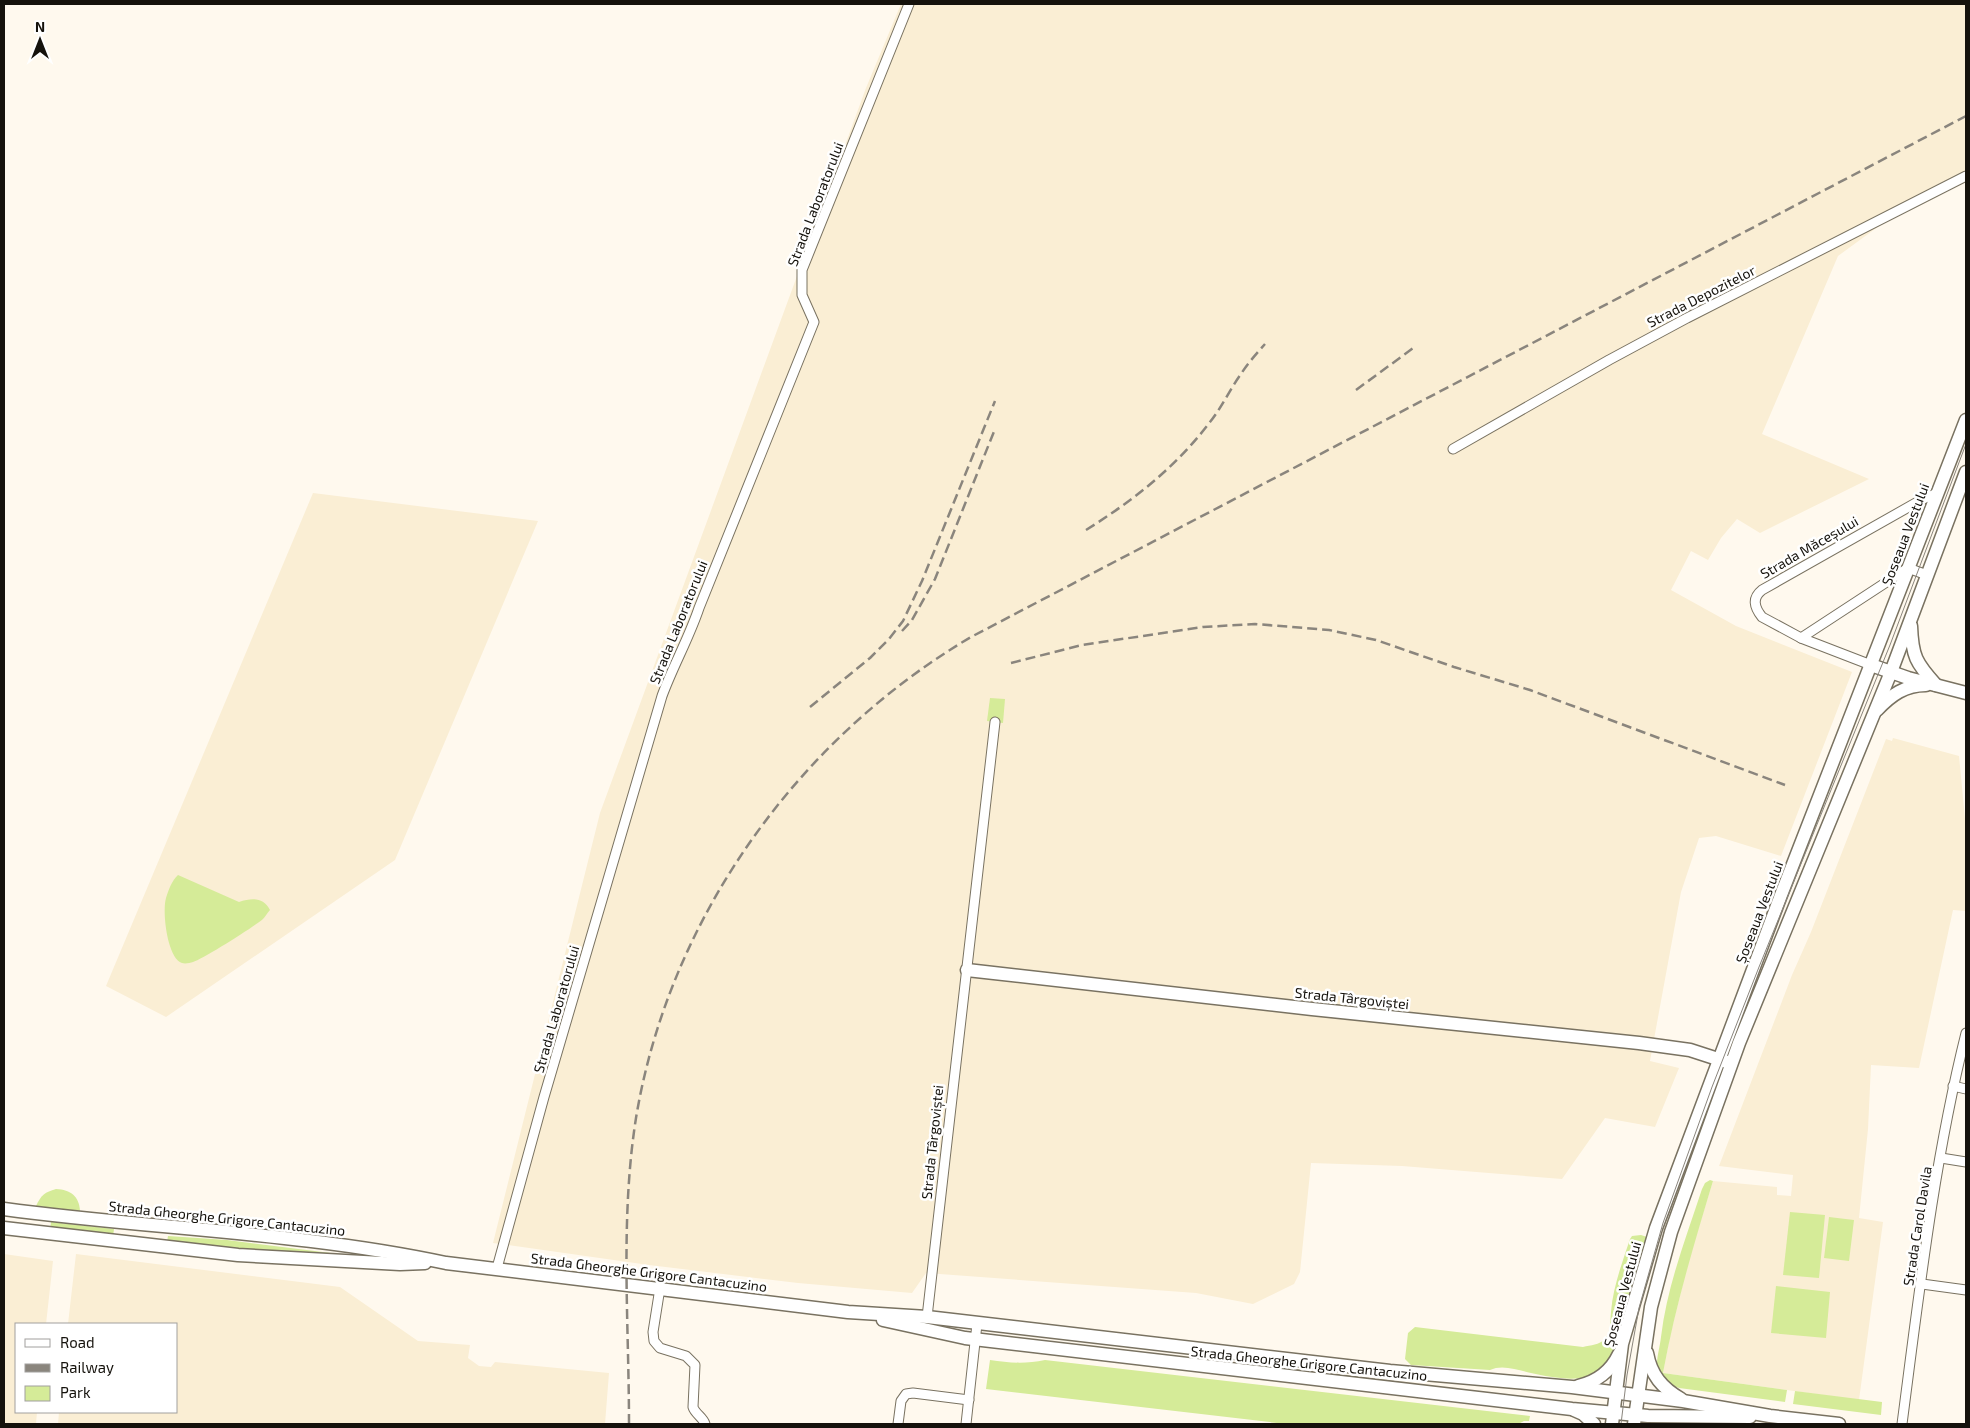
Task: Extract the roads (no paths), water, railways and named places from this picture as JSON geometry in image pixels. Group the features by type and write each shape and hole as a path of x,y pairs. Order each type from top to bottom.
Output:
{"main road":[{"name":"Șoseaua Vestului","path":"1613,1419 1622,1344 1656,1228 1726,1038 1966,420"},
{"path":"1634,1420 1653,1300 1671,1232 1779,942 1891,672 1966,472"},
{"path":"1911,620 1913,653 1924,671 1936,685"},
{"path":"1871,665 1966,692"},
{"path":"1873,713 1898,692 1919,685 1936,685"},
{"name":"Strada Târgoviștei","path":"968,970 1312,1009 1638,1042 1690,1050 1732,1064"},
{"path":"1690,1050 1706,1048 1726,1038"},
{"path":"1690,1050 1706,1066 1712,1076"},
{"name":"Strada Gheorghe Grigore Cantacuzino","path":"4,1209 271,1237 401,1253 446,1263"},
{"name":"Strada Gheorghe Grigore Cantacuzino","path":"4,1228 238,1255 400,1264 446,1263 497,1268 848,1312 927,1324 977,1324 1390,1371 1572,1387 1683,1401 1770,1416 1839,1424"},
{"name":"Strada Gheorghe Grigore Cantacuzino","path":"927,1324 976,1340 1572,1409 1613,1419 1634,1420 1670,1417 1724,1421 1770,1416"},
{"path":"1572,1387 1588,1384 1602,1375 1618,1356 1622,1344"},
{"path":"1645,1344 1648,1361 1659,1384 1683,1401"},
{"path":"1572,1409 1582,1414 1594,1424"},
{"path":"1658,1424 1670,1417"}],"street":[{"name":"Strada Laboratorului","path":"497,1268 544,1097 662,696 674,664 692,629 814,322 802,295 802,270 909,4"},
{"name":"Strada Depozitelor","path":"1454,449 1687,318 1966,176"},
{"name":"Strada Măceșului","path":"1801,638 1762,617 1756,607 1755,599 1757,594 1921,500 1937,493"},
{"path":"1801,638 1908,568 1927,575"},
{"path":"1801,638 1871,665"},
{"name":"Strada Târgoviștei","path":"927,1324 995,722"},
{"name":"Strada Carol Davila","path":"1902,1424 1941,1158 1953,1086 1966,1033"},
{"path":"1953,1086 1966,1089"},
{"path":"1941,1158 1966,1162"},
{"path":"1922,1284 1966,1290"},
{"path":"660,1288 653,1332 654,1342 660,1348 686,1356 694,1364 693,1407 705,1424"},
{"path":"966,1424 977,1324"},
{"path":"898,1424 901,1402 906,1394 913,1393 969,1400"}],"tram line":[{"path":"1621,1424 1627,1375 1639,1308 1663,1223 1712,1087 1890,645 1966,444"}],"railway":[{"path":"629,1424 626,1271 628,1194 636,1118 653,1044 678,973 711,905 751,841 798,781 850,727 908,679 971,637 1966,116"},
{"path":"1086,530 1137,495 1183,454 1214,416 1244,370 1265,344"},
{"path":"1356,390 1416,346"},
{"path":"810,707 870,658 889,639 903,621 922,581 995,401"},
{"path":"902,631 912,620 935,579 995,429"},
{"path":"1011,663 1082,645 1203,627 1255,624 1329,630 1376,640 1454,667 1530,690 1785,785"}]}
